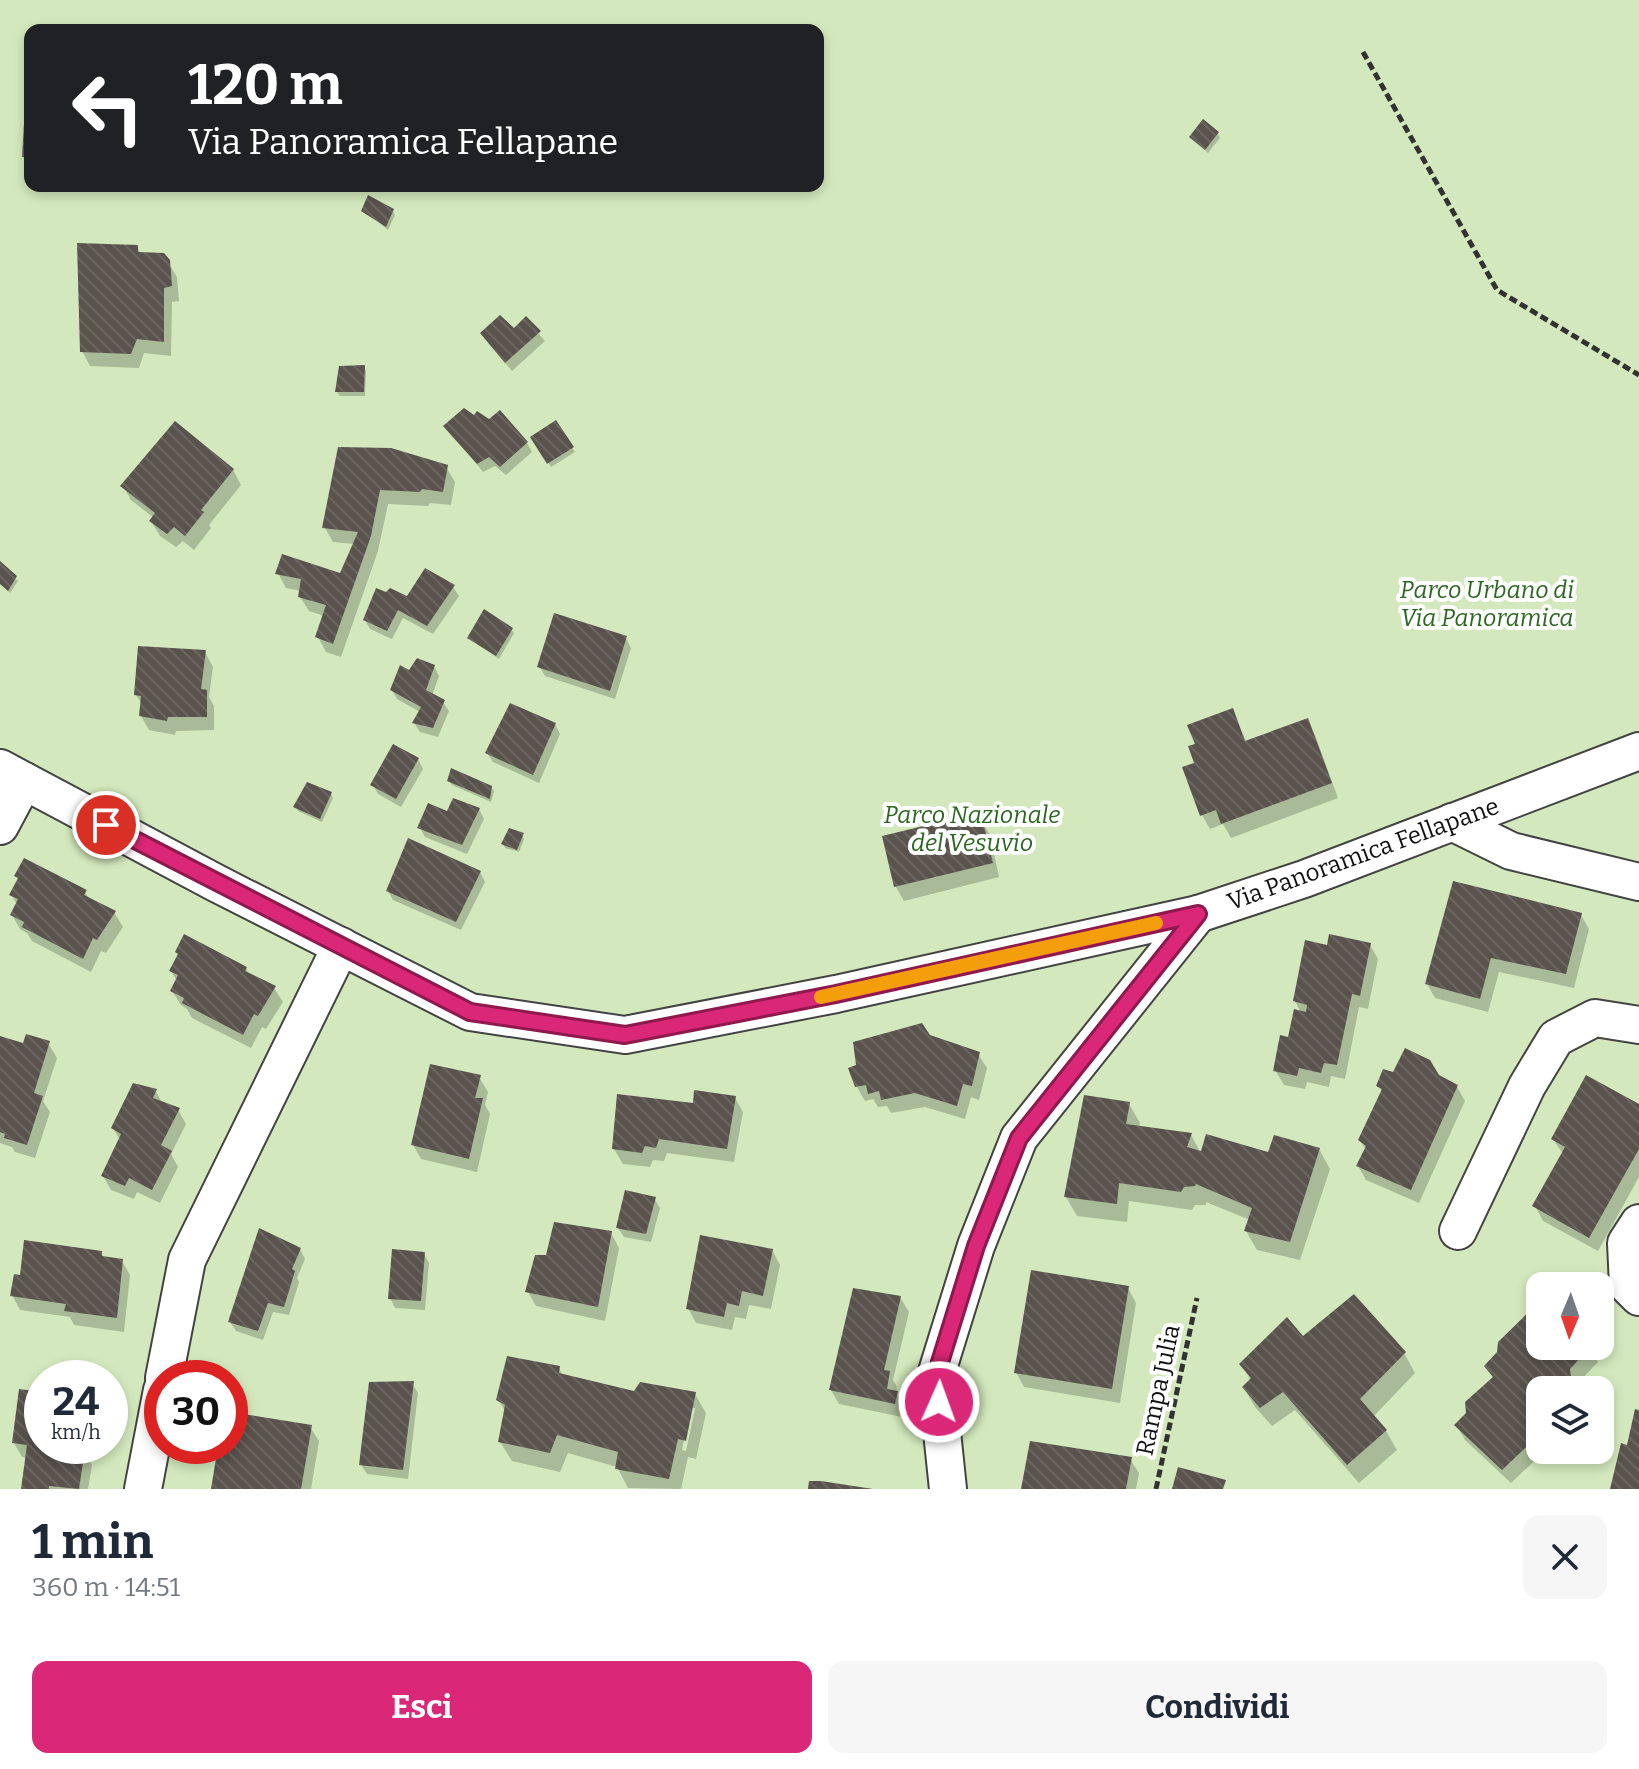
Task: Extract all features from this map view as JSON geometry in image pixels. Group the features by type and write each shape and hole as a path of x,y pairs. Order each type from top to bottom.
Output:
{"street":[{"name":"Via Panoramica Fellapane","path":"12,774 216,883 470,1012 625,1035 836,994 1198,914 1304,879 1639,751"},
{"path":"0,826 12,774"},
{"path":"1452,822 1511,851 1639,882"},
{"path":"948,1489 936,1375 976,1246 1019,1138 1198,914"},
{"path":"168,1360 187,1260 341,946"},
{"path":"1458,1231 1514,1112 1556,1038 1595,1018 1639,1025"},
{"path":"1639,1223 1626,1243 1628,1286 1639,1297"},
{"path":"143,1489 148,1464"}],"path":[{"path":"1363,52 1497,290 1639,375"},
{"name":"Rampa Julia","path":"1156,1489 1197,1298"}],"green space":[{"name":"Parco Nazionale del Vesuvio","path":"0,0 1639,0 1639,1489 0,1489"}],"building":[{"path":"1203,119 1219,132 1205,150 1189,137"},
{"path":"368,195 394,209 386,227 361,211"},
{"path":"77,243 138,245 138,252 164,253 170,260 172,286 164,288 164,342 137,339 131,354 80,352"},
{"path":"500,315 514,328 526,316 541,331 505,363 480,333"},
{"path":"365,365 364,392 335,392 339,366"},
{"path":"464,408 474,415 477,411 489,419 500,410 528,442 500,467 489,457 477,464 443,426"},
{"path":"556,420 574,447 547,464 530,437"},
{"path":"175,421 234,469 201,510 204,512 185,536 174,527 167,534 149,521 155,513 120,486"},
{"path":"338,447 391,448 448,465 443,492 380,490 371,536 333,644 315,637 326,605 298,597 301,579 275,574 282,554 340,573 358,532 322,528"},
{"path":"0,561 17,576 8,591 0,584"},
{"path":"425,568 455,585 427,626 398,610 387,631 363,620 376,588 386,592 390,588 407,596"},
{"path":"484,609 513,628 496,656 467,638"},
{"path":"554,613 627,636 610,691 537,667"},
{"path":"138,646 206,650 201,689 207,690 207,717 168,717 167,721 139,716 141,696 134,695"},
{"path":"417,658 435,665 426,690 445,700 433,728 412,723 421,707 390,690 400,665 409,670"},
{"path":"510,703 556,723 533,775 485,753"},
{"path":"1233,708 1245,741 1308,718 1332,783 1221,824 1216,810 1200,816 1182,767 1194,763 1188,746 1195,744 1187,725"},
{"path":"393,744 419,758 396,799 370,785"},
{"path":"451,768 492,786 490,799 447,781"},
{"path":"307,782 332,792 320,819 293,807"},
{"path":"453,798 480,808 462,845 417,828 428,803 447,811"},
{"path":"969,815 970,821 982,818 993,863 894,887 882,836"},
{"path":"509,828 524,833 517,850 501,844"},
{"path":"408,838 481,871 456,922 386,891"},
{"path":"24,858 87,890 84,895 116,911 97,940 93,938 83,959 22,927 24,922 10,915 18,899 9,895 18,878 14,876"},
{"path":"1453,881 1582,913 1566,974 1491,958 1480,999 1425,984"},
{"path":"184,934 276,986 258,1016 254,1014 243,1035 182,1003 184,998 170,991 178,975 169,971"},
{"path":"1329,934 1371,943 1360,996 1352,994 1337,1065 1324,1063 1321,1073 1299,1068 1297,1076 1273,1071 1280,1035 1288,1037 1294,1009 1306,1012 1307,1005 1293,1001 1305,940 1327,945"},
{"path":"922,1023 930,1035 980,1052 972,1086 963,1084 957,1106 915,1093 881,1100 879,1091 868,1094 866,1085 855,1087 848,1068 856,1065 853,1042"},
{"path":"26,1034 50,1041 34,1093 43,1096 27,1145 4,1138 5,1134 0,1132 0,1036 23,1043"},
{"path":"1405,1048 1430,1060 1439,1075 1458,1085 1411,1190 1356,1166 1366,1146 1358,1140 1382,1089 1376,1086 1383,1069 1393,1072"},
{"path":"430,1064 481,1075 475,1098 483,1098 469,1159 411,1145"},
{"path":"1586,1075 1639,1104 1639,1149 1589,1238 1532,1206 1565,1147 1551,1139"},
{"path":"133,1083 157,1089 153,1098 180,1108 161,1145 172,1151 152,1190 129,1178 125,1186 101,1176 121,1134 111,1128"},
{"path":"694,1090 736,1096 727,1149 659,1139 656,1148 645,1146 642,1153 612,1149 617,1094 693,1103"},
{"path":"1084,1095 1130,1102 1126,1124 1192,1133 1187,1147 1201,1151 1206,1134 1268,1152 1274,1135 1320,1148 1290,1242 1244,1231 1252,1208 1196,1184 1184,1187 1181,1192 1119,1183 1117,1204 1064,1197"},
{"path":"625,1190 656,1197 646,1234 616,1228"},
{"path":"554,1222 612,1231 598,1307 525,1292 535,1255 546,1255"},
{"path":"259,1228 301,1248 292,1269 295,1271 284,1307 268,1303 258,1331 228,1322"},
{"path":"700,1235 773,1249 763,1296 742,1291 739,1306 727,1303 724,1317 686,1309"},
{"path":"24,1240 102,1251 102,1256 123,1259 117,1318 64,1311 66,1304 10,1296 14,1274 20,1275"},
{"path":"392,1249 425,1252 421,1301 388,1299"},
{"path":"1031,1270 1129,1286 1112,1389 1014,1373"},
{"path":"853,1288 901,1296 884,1370 890,1371 887,1389 898,1391 895,1404 829,1390"},
{"path":"1354,1294 1406,1352 1360,1399 1387,1430 1347,1465 1283,1392 1260,1408 1242,1387 1251,1378 1239,1364 1287,1317 1303,1336"},
{"path":"1526,1315 1526,1360 1579,1360 1570,1369 1571,1376 1526,1376 1526,1447 1502,1470 1454,1425 1466,1413 1465,1402 1493,1377 1484,1366 1497,1352 1498,1342"},
{"path":"507,1356 560,1366 559,1373 634,1391 640,1382 696,1392 686,1441 678,1439 669,1479 615,1469 618,1452 557,1435 550,1453 498,1442 505,1405 496,1400"},
{"path":"414,1381 403,1470 359,1465 369,1382"},
{"path":"19,1389 24,1390 24,1445 12,1443"},
{"path":"1635,1409 1639,1410 1639,1489 1610,1489 1621,1443 1627,1445"},
{"path":"248,1415 312,1425 301,1489 211,1489 215,1464 248,1464"},
{"path":"1030,1441 1132,1457 1126,1489 1021,1489"},
{"path":"24,1464 83,1464 79,1489 49,1486 49,1489 21,1489"},
{"path":"1178,1467 1226,1480 1223,1489 1172,1489"},
{"path":"809,1481 821,1481 873,1489 808,1489"}],"slow traffic":[{"path":"821,997 1156,923"}],"route":[{"path":"106,825 470,1012 625,1035 836,994 1198,914 1019,1138 976,1246 936,1375 939,1402"}],"park label":[{"name":"Parco Urbano di Via Panoramica","path":"1487,604"}]}
